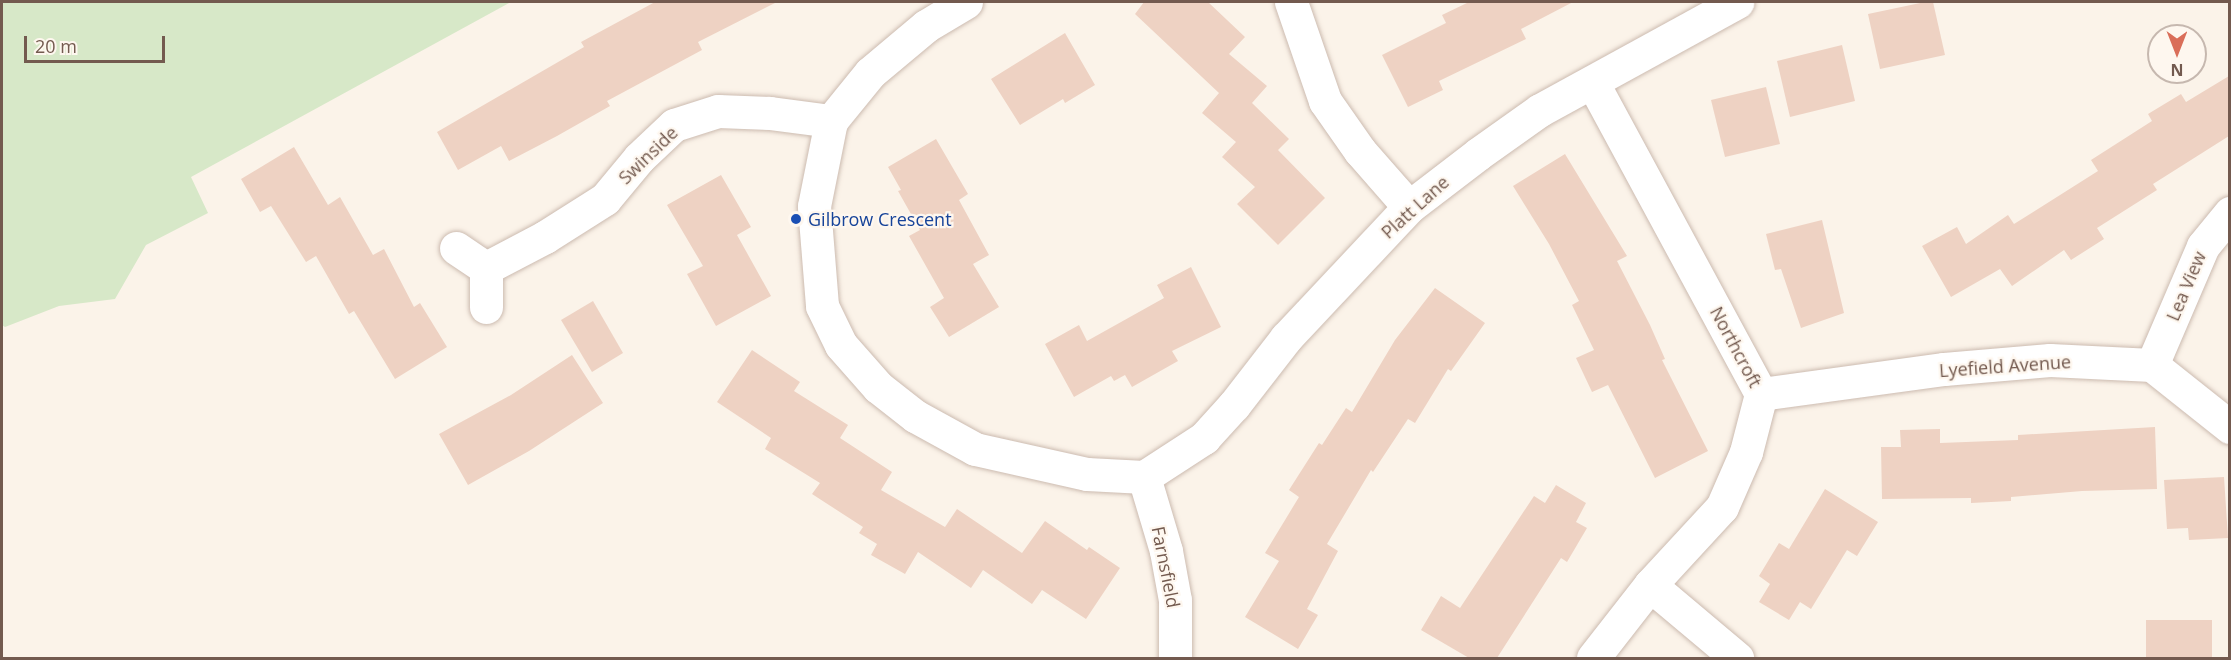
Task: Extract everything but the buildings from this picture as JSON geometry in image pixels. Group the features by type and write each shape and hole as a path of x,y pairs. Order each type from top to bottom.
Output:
{"street":[{"path":"966,2 926,26 870,73 831,121 814,206 822,306 841,345 878,387 915,416 975,449 1087,474 1144,477"},
{"path":"1291,2 1325,101 1360,151 1409,207"},
{"name":"Platt Lane","path":"1144,477 1204,438 1234,405 1286,338 1409,207 1540,110 1593,83 1737,2"},
{"name":"Northcroft","path":"1593,83 1761,394 1746,453 1722,507 1650,585 1593,658"},
{"name":"Swinside","path":"486,268 545,237 605,199 639,158 674,125 718,111 770,113 831,121"},
{"name":"Lea View","path":"2152,365 2203,246 2229,213"},
{"path":"456,248 486,268 486,307"},
{"name":"Lyefield Avenue","path":"1761,394 1944,369 2050,360 2152,365"},
{"path":"2152,365 2229,427"},
{"name":"Farnsfield","path":"1144,477 1166,551 1175,600 1175,658"},
{"path":"1650,585 1737,658"}],"green space":[{"path":"2,2 511,2 191,177 208,213 146,245 115,299 59,306 5,327 2,325"}],"place":[{"name":"Gilbrow Crescent","path":"796,219"}]}
